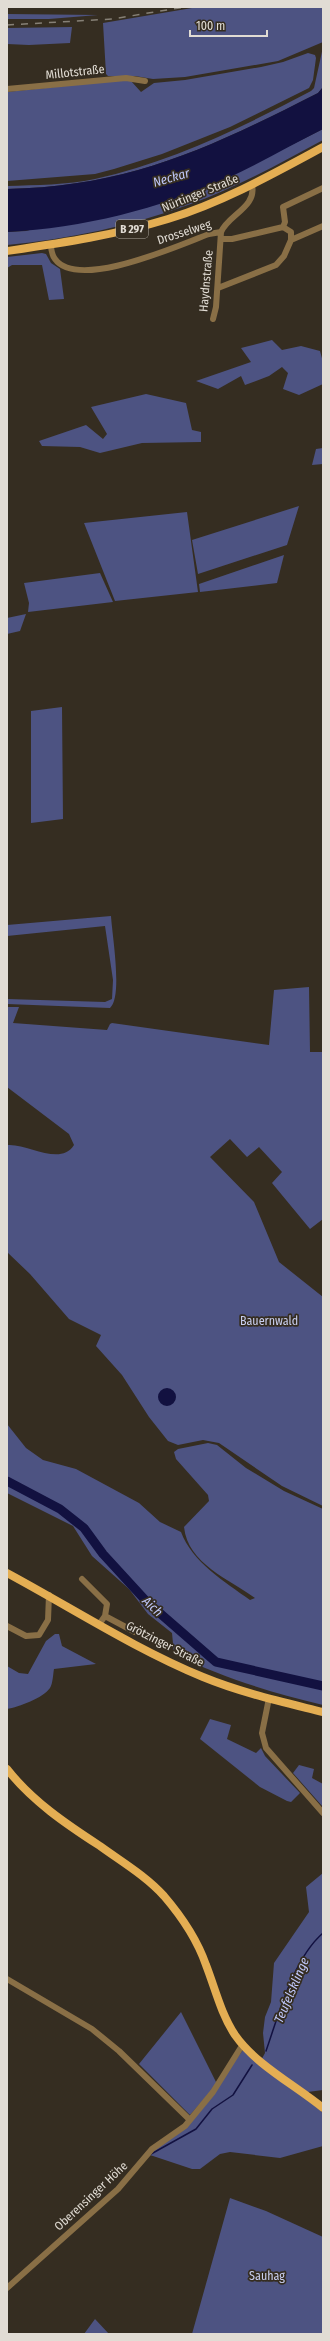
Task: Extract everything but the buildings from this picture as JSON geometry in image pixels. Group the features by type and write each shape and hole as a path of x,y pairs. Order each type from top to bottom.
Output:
{"main road":[{"name":"Nürtinger Straße","path":"7,251 121,232 163,220 201,207 252,185 323,147"},
{"name":"Grötzinger Straße","path":"7,1573 191,1672 224,1685 323,1712"},
{"path":"7,1769 24,1788 58,1818 147,1879 174,1908 199,1948 227,2022 243,2044 323,2108"}],"street":[{"name":"Millotstraße","path":"7,89 126,78 145,80"},
{"path":"221,236 226,224 238,215 250,199 253,193 252,185"},
{"path":"218,288 276,265 284,256 291,240 291,232 283,227 286,222 283,207 323,188"},
{"path":"291,240 323,226"},
{"name":"Drosselweg","path":"51,244 53,257 62,265 79,270 91,271 122,265 209,234 232,239 283,227"},
{"name":"Haydnstraße","path":"213,319 218,288 221,236"},
{"path":"82,1579 107,1604 105,1616 100,1623"},
{"path":"7,1626 26,1636 39,1635 48,1620 49,1595"},
{"path":"105,1616 135,1632"},
{"path":"269,1698 262,1733 266,1748 323,1813"},
{"path":"7,1979 92,2029 119,2051 190,2120"},
{"name":"Oberensinger Höhe","path":"7,2288 118,2189 152,2149 178,2132 190,2120 213,2092 243,2044"}],"green space":[{"path":"198,7 323,7 323,42 278,61 185,77 153,79 135,76 108,76 106,74 103,23"},
{"path":"7,14 98,15 49,19 7,19"},
{"path":"72,27 70,43 29,45 7,44 7,28"},
{"path":"323,47 323,87 318,93 279,113 205,147 131,172 92,181 51,187 7,189 7,186 84,181 123,172 179,153 233,130 311,91 314,88"},
{"path":"308,53 315,55 316,58 313,80 309,88 230,127 162,154 95,174 7,181 7,92 121,80 131,81 141,92 154,83 185,80 261,67 283,62"},
{"path":"323,129 323,140 240,183 188,205 166,213 99,231 7,245 7,232 26,231 228,177"},
{"path":"42,253 46,254 51,263 60,269 64,299 49,300 42,265 12,265 7,268 7,257"},
{"path":"272,340 282,350 301,346 320,351 323,362 323,384 299,395 283,389 288,373 282,367 269,376 245,385 241,376 218,389 196,381 251,362 241,348"},
{"path":"146,394 186,403 192,430 201,432 201,442 142,443 100,453 80,447 42,446 39,441 86,425 103,439 107,434 91,407"},
{"path":"323,448 323,464 312,465 316,449"},
{"path":"299,506 287,545 198,574 192,540"},
{"path":"187,512 198,592 115,601 84,523"},
{"path":"284,555 277,583 200,592 199,584"},
{"path":"100,573 113,602 28,612 29,603 24,583"},
{"path":"26,614 20,631 7,634 7,618"},
{"path":"62,707 63,819 31,823 31,711"},
{"path":"111,916 116,965 116,992 114,1002 110,1008 7,1004 7,999 105,1002 112,999 113,980 105,926 7,936 7,925"},
{"name":"Bauernwald","path":"309,987 310,1052 323,1052 323,1219 310,1229 272,1183 282,1172 259,1147 247,1157 230,1139 210,1157 254,1202 279,1262 323,1297 323,1506 282,1486 219,1443 203,1440 178,1445 168,1441 149,1417 122,1375 96,1346 101,1335 69,1319 30,1274 7,1252 7,1145 15,1145 52,1154 61,1154 68,1151 74,1145 69,1134 7,1087 7,1007 19,1007 13,1023 107,1030 112,1023 269,1045 274,990"},
{"path":"7,1424 26,1448 43,1460 76,1469 139,1503 160,1522 181,1532 186,1543 201,1562 250,1600 255,1598 222,1577 201,1561 187,1540 184,1527 209,1501 208,1495 176,1459 174,1452 178,1449 208,1443 217,1445 246,1468 284,1491 323,1509 323,1705 247,1684 174,1654 172,1633 148,1614 129,1589 92,1556 73,1526 7,1493"},
{"path":"55,1634 59,1634 62,1646 96,1664 54,1669 52,1684 47,1692 30,1702 7,1709 7,1666 19,1673 28,1674 46,1641"},
{"path":"210,1719 231,1725 227,1739 256,1753 261,1748 265,1756 300,1793 291,1802 260,1787 200,1739"},
{"path":"299,1765 314,1769 312,1778 323,1784 323,1807 293,1773"},
{"path":"323,1873 323,2090 300,2093 323,2113 323,2146 280,2158 230,2152 220,2154 200,2169 192,2169 150,2155 149,2154 191,2120 243,2050 259,2064 265,2053 263,2033 265,2017 271,2002 274,1963 309,1912 306,1887"},
{"path":"181,2012 217,2084 190,2115 139,2064"},
{"name":"Sauhag","path":"230,2198 266,2211 323,2237 323,2334 192,2334"},
{"path":"95,2319 109,2334 84,2334"}],"water":[{"name":"Neckar","path":"323,87 323,129 228,178 175,199 120,215 64,226 7,232 7,189 51,187 92,181 131,172 205,147 279,113 318,93"},
{"path":"167,1388 171,1389 175,1393 175,1401 171,1405 167,1406 163,1405 159,1401 158,1397 159,1393 163,1389"}],"waterway":[{"name":"Aich","path":"7,1481 60,1509 84,1528 103,1554 147,1602 216,1662 323,1686"},
{"name":"Teufelsklinge","path":"266,2051 295,1972 312,1944 323,1933"},
{"name":"Teufelsklinge","path":"151,2154 196,2129 212,2109 233,2095 252,2065"}],"railway":[{"path":"7,25 112,19 185,7"}]}
